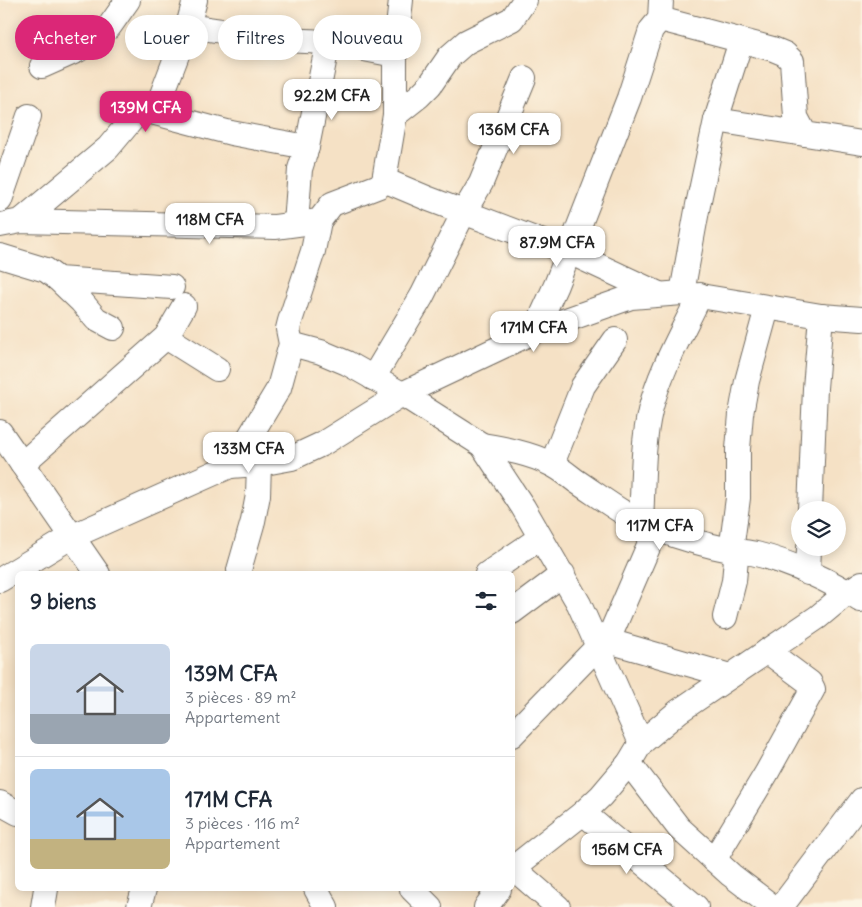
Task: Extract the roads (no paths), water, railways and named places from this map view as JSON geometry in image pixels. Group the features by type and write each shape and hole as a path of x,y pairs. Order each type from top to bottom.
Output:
{"street":[{"path":"42,66 78,50 109,28 128,0"},
{"path":"191,15 195,0"},
{"path":"399,15 401,0"},
{"path":"395,115 430,85 450,56 466,42 512,19 525,0"},
{"path":"534,331 569,252 629,98 651,30 660,10 740,41 773,49 790,58 792,61 796,117 805,134"},
{"path":"208,29 283,40 313,41"},
{"path":"515,732 602,643 615,625 649,526 647,429 650,411 666,365 716,120 740,41"},
{"path":"151,112 158,105 175,60"},
{"path":"230,466 241,452 279,388 291,344 288,329 313,251 307,223 300,169 307,147 324,60"},
{"path":"10,223 275,227 307,223 332,204 379,186 384,180 395,115 395,60"},
{"path":"373,378 422,296 464,212 481,183 524,78"},
{"path":"10,223 108,148 139,111 151,112 231,133 307,147"},
{"path":"0,200 29,116"},
{"path":"716,120 862,143"},
{"path":"384,180 429,200 681,294 821,316 862,319"},
{"path":"0,256 46,270 58,278 82,301 96,319 113,328"},
{"path":"22,464 166,337 178,296 58,278"},
{"path":"0,580 71,537 230,466 259,464 292,458 322,444 402,394 534,331 631,297 681,294"},
{"path":"725,617 734,581 736,559 732,551 738,498 738,449 741,414 749,372 767,308"},
{"path":"810,501 814,388 821,316"},
{"path":"166,337 217,369"},
{"path":"552,464 583,386 615,340"},
{"path":"291,344 342,361 402,394 482,446 524,454 552,464 598,496 649,526 688,540 732,551 756,554 857,592"},
{"path":"0,432 96,571"},
{"path":"482,446 523,507 602,643 609,673 641,743"},
{"path":"239,570 256,504 259,464"},
{"path":"491,571 540,538"},
{"path":"808,556 808,573"},
{"path":"515,610 562,574"},
{"path":"515,866 601,796 629,763 641,743 679,711 857,592"},
{"path":"602,643 730,676"},
{"path":"714,860 766,774 813,689 810,683 767,651"},
{"path":"629,763 679,828 731,875 773,907"},
{"path":"781,907 862,800"},
{"path":"0,803 15,811"},
{"path":"582,812 696,907"},
{"path":"515,870 558,907"},
{"path":"43,907 46,891"},
{"path":"139,907 143,891"},
{"path":"317,891 326,907"},
{"path":"414,891 430,907"},
{"path":"486,907 497,891"}]}
